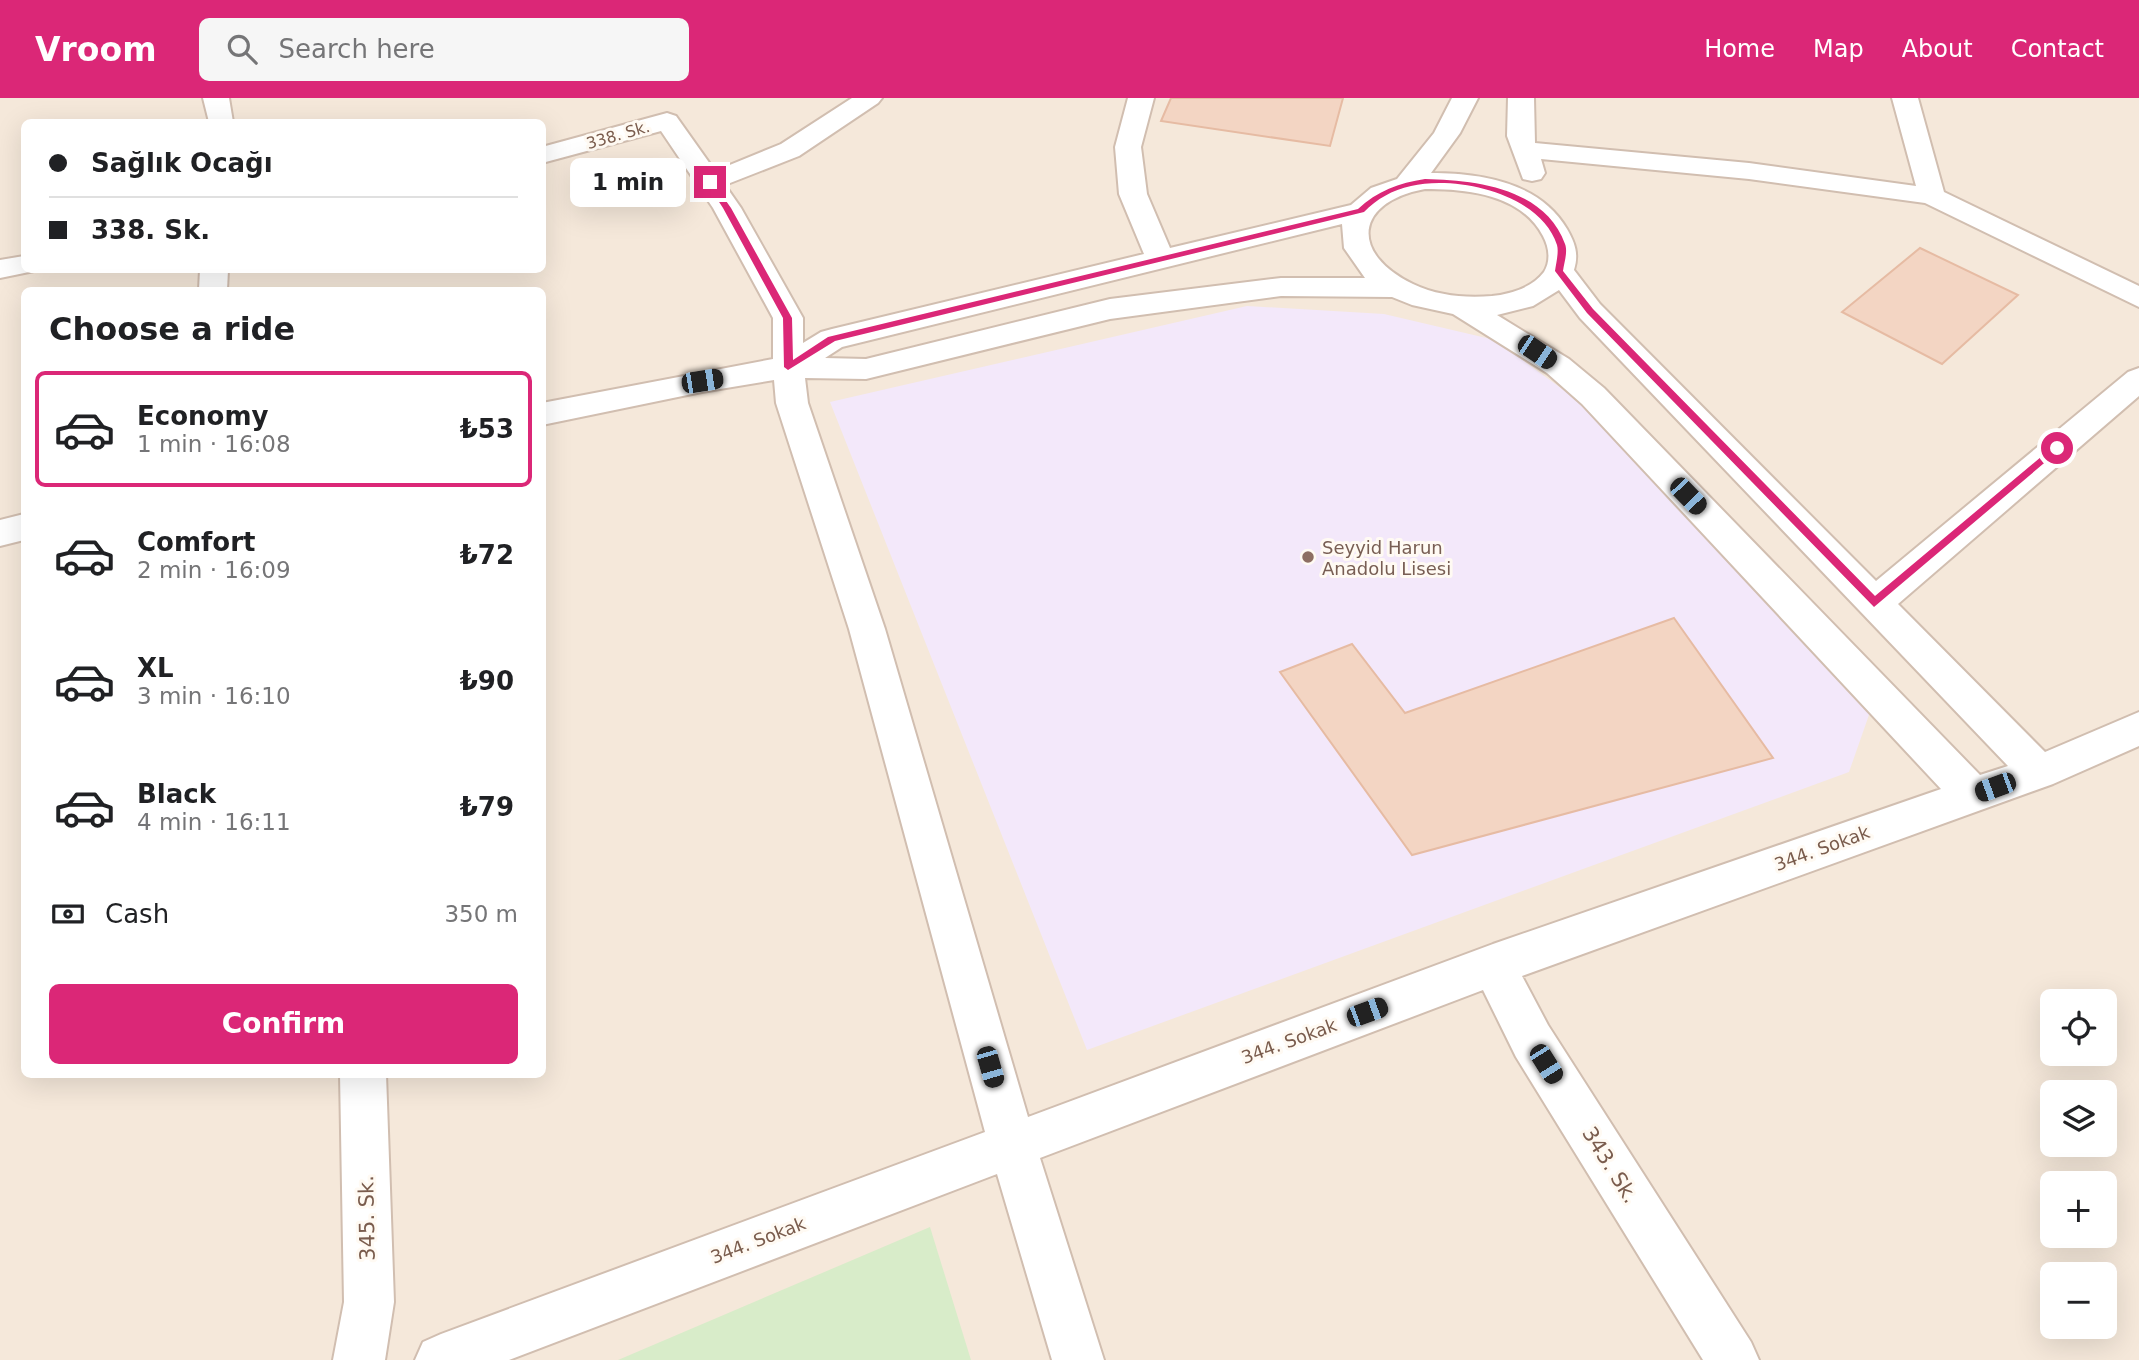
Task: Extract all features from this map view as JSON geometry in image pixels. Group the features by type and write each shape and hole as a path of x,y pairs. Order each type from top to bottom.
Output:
{"street":[{"path":"216,98 220,119"},
{"path":"710,182 790,150 869,98"},
{"path":"1142,98 1128,147 1133,194 1161,260"},
{"path":"1406,184 1440,146 1457,119 1465,98"},
{"path":"1521,98 1520,136 1548,221 1562,246 1559,271 1539,292 1523,299 1483,307 1461,306 1418,297 1398,289 1382,278 1360,254 1354,229 1361,211 1376,197 1406,184 1445,180 1485,186 1521,200 1548,221"},
{"path":"1905,98 1933,195"},
{"name":"338. Sk.","path":"546,154 667,121 727,208 788,318 788,367 792,403 867,629 1012,1144 1078,1360"},
{"path":"1525,150 1749,171 1933,195 2139,299"},
{"path":"788,367 832,339 1361,211"},
{"path":"0,269 21,266"},
{"path":"1559,271 1590,311 2039,772"},
{"path":"546,413 702,381 788,367 866,369 1110,309 1281,287 1398,289"},
{"path":"1461,306 1558,366 1593,396 1973,795"},
{"path":"1874,603 2139,379"},
{"path":"0,533 21,528"},
{"name":"344. Sokak","path":"441,1360 1493,965 2039,772 2139,728"},
{"name":"343. Sk.","path":"1493,965 1532,1041 1733,1360"},
{"name":"345. Sk.","path":"359,1360 369,1301 363,1078"}],"shaded area":[{"path":"0,98 2139,98 2139,1360 0,1360"},
{"name":"Seyyid Harun Anadolu Lisesi","path":"1247,306 1384,314 1495,340 1580,402 1870,712 1849,772 1087,1050 830,402"}],"green space":[{"path":"930,1227 971,1360 618,1360"}],"building":[{"path":"1171,98 1343,98 1330,146 1161,121"},
{"path":"1920,248 2018,295 1942,364 1842,312"},
{"path":"1674,618 1773,758 1412,855 1280,672 1352,644 1405,713"}],"place":[{"name":"Seyyid Harun Anadolu Lisesi","path":"1308,557"}],"route":[{"path":"710,182 788,318 788,367 832,339 1361,211 1376,197 1406,184 1445,180 1504,192 1536,210 1557,233 1563,259 1559,271 1590,311 1874,603 2057,448"}]}
